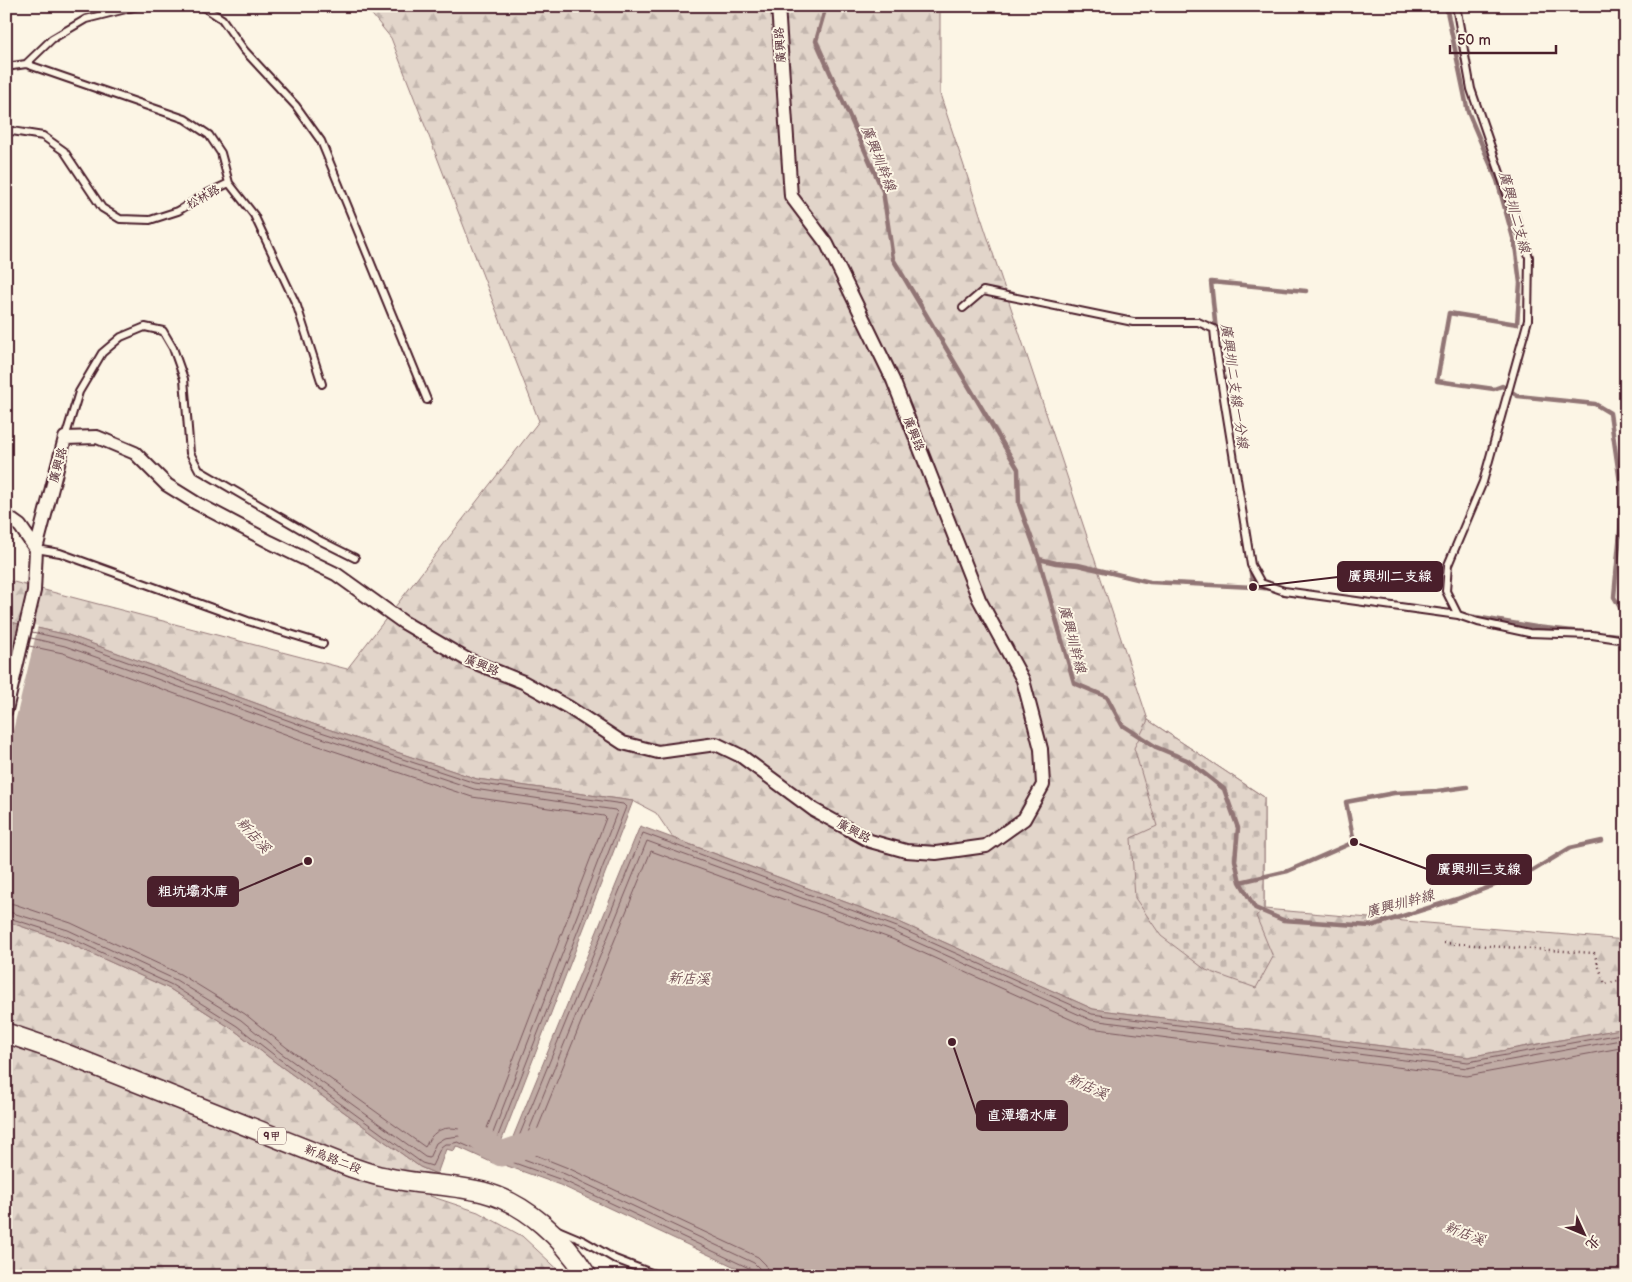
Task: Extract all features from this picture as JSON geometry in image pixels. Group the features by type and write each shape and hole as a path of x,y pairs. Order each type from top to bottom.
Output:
{"main road":[{"name":"新烏路二段","path":"6,1032 348,1166 385,1178 482,1192 499,1197 541,1222 576,1258 587,1276"}],"street":[{"name":"廣興路","path":"6,710 34,591 36,549 65,438 97,437 135,453 167,485 196,503 336,574 403,622 458,655 523,682 568,707 623,743 658,752 716,744 740,756 814,810 870,841 906,852 936,853 986,846 1024,819 1043,785 1041,749 1022,680 979,599 893,380 827,244 791,196 778,6"},
{"path":"6,516 20,526 36,549"}],"lane":[{"path":"26,64 52,39 86,19 138,6"},
{"path":"202,6 222,19 244,50 296,106 321,141 427,400"},
{"path":"1456,6 1471,89 1529,257 1528,320 1483,482 1448,565 1446,591 1458,615"},
{"name":"松林路","path":"6,67 26,64 185,119 209,135 221,153 229,183 178,211 150,220 120,219 102,208 64,151 43,136 12,131 6,132"},
{"path":"229,183 254,215 297,306 322,384"},
{"path":"963,308 983,291 1133,322 1198,322 1214,329 1251,565 1261,583 1284,591 1458,615 1478,622 1529,633 1592,634 1626,640"},
{"path":"65,438 79,392 102,353 121,337 145,327 163,331 173,348 184,379 190,453 199,470 321,541 355,558"},
{"path":"36,549 60,553 248,621 323,644"},
{"path":"541,1222 584,1241 615,1259 659,1276"}],"path":[{"path":"1444,943 1594,953 1605,984 1626,979"}],"green space":[{"path":"365,6 940,6 940,94 1148,720 1264,797 1264,909 1626,940 1626,1028 1468,1057 1093,1009 899,922 673,838 656,813 633,801 477,779 313,724 68,635 6,621 6,580 347,669 539,421 391,38"},
{"path":"1148,720 1264,797 1264,909 1256,916 1273,957 1256,988 1206,970 1161,936 1135,898 1131,838 1157,826 1134,748"},
{"path":"6,921 64,941 170,989 234,1030 420,1167 437,1174 430,1196 478,1212 522,1236 565,1276 6,1276"}],"water":[{"path":"6,621 68,635 313,724 477,779 633,801 493,1163 456,1146 454,1151 446,1149 437,1174 420,1167 234,1030 170,989 64,941 6,921"},
{"path":"640,826 899,922 1093,1009 1468,1057 1626,1028 1626,1276 754,1276 560,1185 502,1164"}],"pier":[{"path":"20,622 38,626 6,760 6,674"}],"waterway":[{"name":"廣興圳幹線","path":"826,6 816,41 883,191 893,259 1018,469 1019,504 1039,559 1074,683 1107,697 1122,725 1156,747 1187,760 1224,789 1238,828 1235,860 1240,882 1255,908 1283,920 1371,926 1457,899 1532,871 1570,848 1602,841"},
{"name":"廣興圳二支線","path":"1446,6 1468,112 1497,180 1515,245 1520,283 1517,324 1449,313 1437,381 1494,389 1502,386 1518,396 1595,404 1610,413 1622,496 1614,597 1626,618"},
{"name":"廣興圳二支線一分線","path":"1216,331 1211,282 1306,291"},
{"name":"廣興圳二支線","path":"1039,559 1078,565 1150,582 1273,589"},
{"name":"廣興圳二支線一分線","path":"1250,566 1253,587"},
{"name":"廣興圳二支線","path":"1469,616 1582,632"},
{"name":"廣興圳二支線","path":"1607,634 1626,636"},
{"path":"1240,882 1288,871 1354,842 1346,802 1394,793 1437,791 1467,787"},
{"name":"新店溪","path":"471,1132 501,1154 539,1141"}],"place":[{"name":"廣興圳二支線","path":"1253,587"},
{"name":"廣興圳三支線","path":"1354,842"},
{"name":"粗坑壩水庫","path":"308,861"},
{"name":"直潭壩水庫","path":"952,1042"}]}
